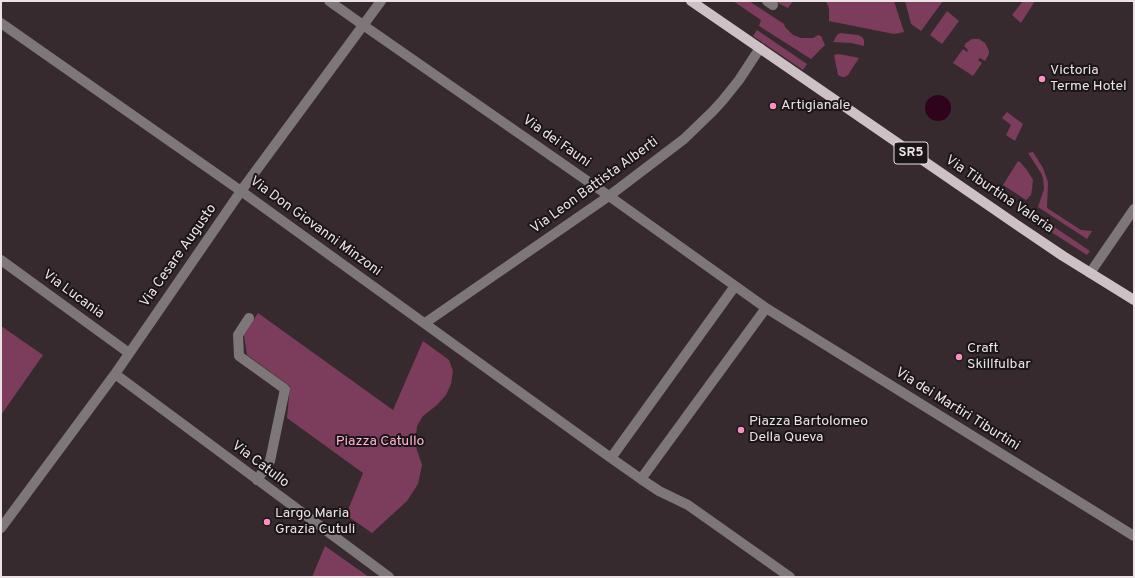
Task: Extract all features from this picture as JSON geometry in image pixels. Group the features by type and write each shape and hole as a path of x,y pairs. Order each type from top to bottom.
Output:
{"main road":[{"name":"Via Tiburtina Valeria","path":"691,1 1023,229 1134,300"}],"street":[{"name":"Via dei Fauni","path":"329,1 609,196 766,308"},
{"name":"Via Cesare Augusto","path":"1,528 115,374 241,191 381,1"},
{"name":"Via Don Giovanni Minzoni","path":"1,23 241,191 611,458"},
{"name":"Via Leon Battista Alberti","path":"425,323 609,196 684,138 713,111 735,85 760,48"},
{"path":"1090,273 1134,210"},
{"name":"Via Lucania","path":"1,260 129,353"},
{"path":"734,286 611,458 659,491 688,505 790,577"},
{"path":"641,479 766,308"},
{"name":"Via dei Martiri Tiburtini","path":"766,308 1134,536"},
{"path":"249,318 238,335 239,356 285,389 270,461 257,480"},
{"name":"Via Catullo","path":"115,374 389,577"}],"green space":[{"path":"733,1 749,1 784,24 793,35 801,38 813,38 818,35 821,36 825,45 811,59 759,26 761,20"},
{"path":"774,1 793,1 788,8"},
{"path":"826,1 894,1 904,32 894,34 829,21 829,8"},
{"path":"905,1 943,1 921,31 911,24"},
{"path":"1023,1 1035,1 1021,23 1012,15"},
{"path":"947,11 959,21 942,44 930,35"},
{"path":"757,30 807,64 803,70 753,36"},
{"path":"840,33 858,35 862,37 864,40 864,46 851,43 833,42"},
{"path":"972,39 979,39 985,43 989,51 985,61 980,58 978,60 982,63 973,76 953,63 963,49 967,52 968,50 964,46"},
{"path":"838,54 859,58 848,75 845,77 838,75 834,55"},
{"path":"1007,112 1023,124 1015,141 1006,135 1011,125 1002,118"},
{"path":"1033,152 1043,168 1048,182 1047,208 1081,230 1092,231 1087,239 1038,207 1044,189 1043,178 1028,153"},
{"path":"1018,161 1027,170 1033,180 1031,195 1026,200 1003,185"},
{"path":"1038,216 1090,251 1087,255 1031,219 1032,217 1036,218"},
{"name":"Piazza Catullo","path":"258,313 393,410 423,341 449,360 453,371 451,384 446,395 437,405 423,416 417,426 415,444 422,465 418,484 407,501 372,533 346,515 363,473 287,418 290,386 247,355 244,335"},
{"path":"1,326 43,355 1,415"},
{"path":"325,546 369,577 312,577"}],"shaded area":[{"path":"938,95 948,98 951,108 948,118 938,121 928,118 925,108 928,98"}],"place":[{"name":"Victoria Terme Hotel","path":"1042,79"},
{"name":"Artigianale","path":"773,106"},
{"name":"Craft Skillfulbar","path":"959,357"},
{"name":"Piazza Bartolomeo Della Queva","path":"741,430"},
{"name":"Largo Maria Grazia Cutuli","path":"267,522"}]}
